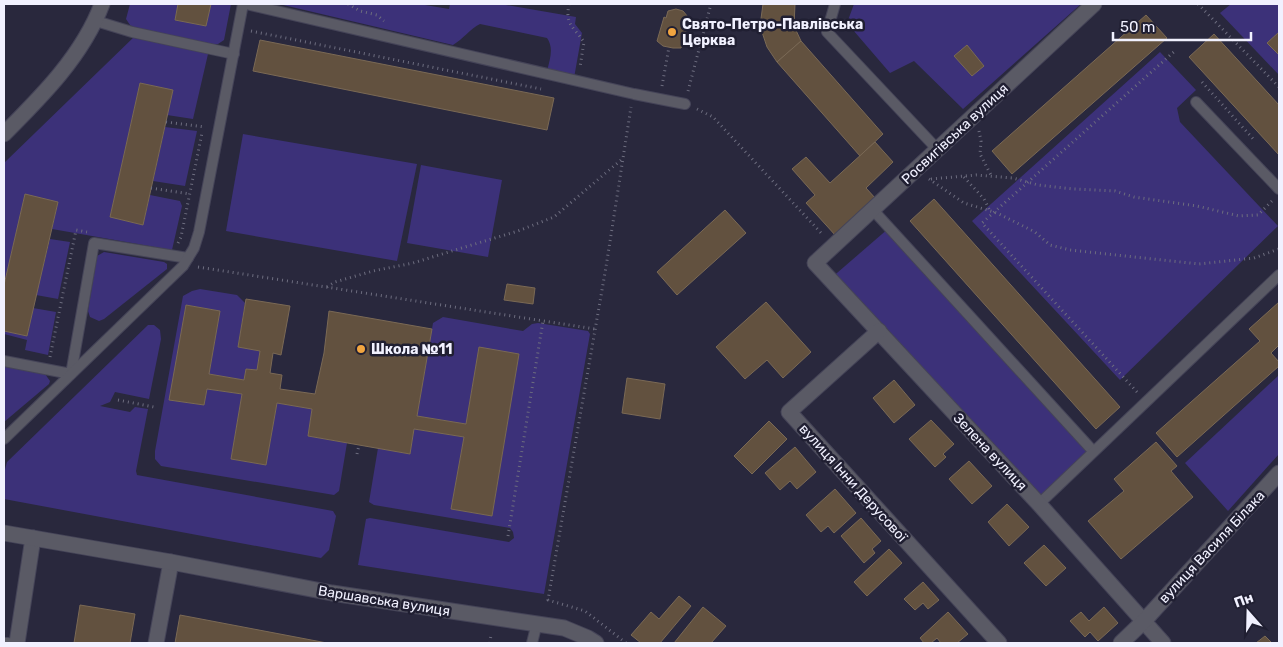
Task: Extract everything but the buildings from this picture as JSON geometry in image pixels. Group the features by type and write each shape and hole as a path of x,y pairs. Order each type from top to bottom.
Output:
{"street":[{"path":"4,134 58,77 81,46 96,21 102,4"},
{"name":"Росвигівська вулиця","path":"815,263 1094,4"},
{"name":"Зелена вулиця","path":"815,263 1039,504 1163,643"},
{"name":"вулиця Інни Дерусової","path":"878,331 789,412 999,643"},
{"name":"вулиця Василя Білака","path":"1121,643 1279,473"},
{"name":"Варшавська вулиця","path":"4,534 171,562 332,594 537,623 564,628 596,643"},
{"path":"17,643 33,538"},
{"path":"156,643 171,562"}],"lane":[{"path":"4,438 183,266 191,262 199,232 244,4 634,94 685,104"},
{"path":"835,4 826,32 938,150"},
{"path":"96,21 132,32 234,54"},
{"path":"1196,102 1279,189"},
{"path":"873,210 1093,452"},
{"path":"71,374 94,243 191,262"},
{"path":"1039,504 1279,275"},
{"path":"4,361 71,374"},
{"path":"532,643 537,623"},
{"path":"4,642 8,643"}],"path":[{"path":"569,4 568,20 571,27 584,42 578,81"},
{"path":"711,4 685,104 713,116 834,246"},
{"path":"1198,4 1279,87"},
{"path":"248,40 250,31 544,89"},
{"path":"662,87 669,47"},
{"path":"1146,401 982,223 992,212 1176,50"},
{"path":"1202,82 1260,146"},
{"path":"626,643 586,611 548,600 634,94"},
{"path":"622,105 632,107"},
{"path":"176,247 190,194 205,118"},
{"path":"166,122 219,129"},
{"path":"972,137 986,124"},
{"path":"979,131 981,141 980,154 992,177"},
{"path":"327,287 336,282 373,271 413,263 518,231 554,217 622,160"},
{"path":"922,184 933,174"},
{"path":"928,179 976,175 1013,178 1073,189 1115,191 1134,197 1197,206 1239,216 1258,214 1279,194"},
{"path":"964,176 984,199 992,212"},
{"path":"928,179 964,203 992,212 1035,232 1050,245 1070,250 1200,264 1254,258 1279,249"},
{"path":"151,188 206,197"},
{"path":"41,356 50,358 76,230 94,233"},
{"path":"191,262 327,287 595,329"},
{"path":"508,536 543,321"},
{"path":"118,400 154,406"},
{"path":"357,454 359,445"},
{"path":"490,643 491,634"}],"shaded area":[{"path":"130,4 178,4 175,20 206,26 211,4 231,4 224,40 218,44 212,44 138,30 130,25 126,19"},
{"path":"279,4 419,4 449,9 450,4 500,4 576,17 575,24 582,33 574,78 547,71 551,50 547,38 480,24 453,45"},
{"path":"854,4 1081,4 963,109 914,61 890,73 847,23"},
{"path":"1231,4 1279,4 1279,75 1220,13"},
{"path":"135,36 204,51 208,54 193,119 167,115 173,90 140,83 110,217 143,225 150,195 180,201 182,206 172,250 52,229 58,202 25,195 4,285 4,163"},
{"path":"1160,52 1196,90 1177,108 1180,122 1278,226 1120,380 972,221"},
{"path":"165,127 197,131 185,186 153,181"},
{"path":"243,134 417,164 397,261 226,231"},
{"path":"421,165 502,180 488,257 407,243"},
{"path":"889,228 1093,451 1039,504 830,279"},
{"path":"50,239 70,242 58,299 36,295"},
{"path":"104,252 164,262 167,264 167,269 99,321 90,317 88,311 97,256"},
{"path":"200,289 237,295 245,303 238,347 260,351 257,370 246,369 244,380 209,374 220,311 186,305 170,400 204,405 207,389 242,394 231,459 266,465 277,403 312,409 308,436 347,443 339,491 334,495 161,466 155,459 183,296"},
{"path":"33,308 56,312 48,355 25,350 27,340 4,334 4,331 27,336"},
{"path":"443,317 523,331 532,324 538,323 588,331 590,334 544,594 358,565 366,519 370,518 509,542 514,538 510,528 374,505 369,502 378,448 410,454 414,429 464,437 451,509 492,516 519,354 479,348 466,424 417,416 433,323"},
{"path":"148,325 154,325 160,330 161,339 149,399 115,392 110,402 100,406 130,412 135,407 148,409 136,471 137,475 333,511 336,516 329,550 321,558 4,499 4,473 7,462"},
{"path":"4,366 45,374 50,381 49,384 4,422"},
{"path":"1279,375 1279,454 1228,511 1185,463"}],"place":[{"name":"Свято-Петро-Павлівська Церква","path":"672,32"},
{"name":"Школа №11","path":"361,349"}]}
